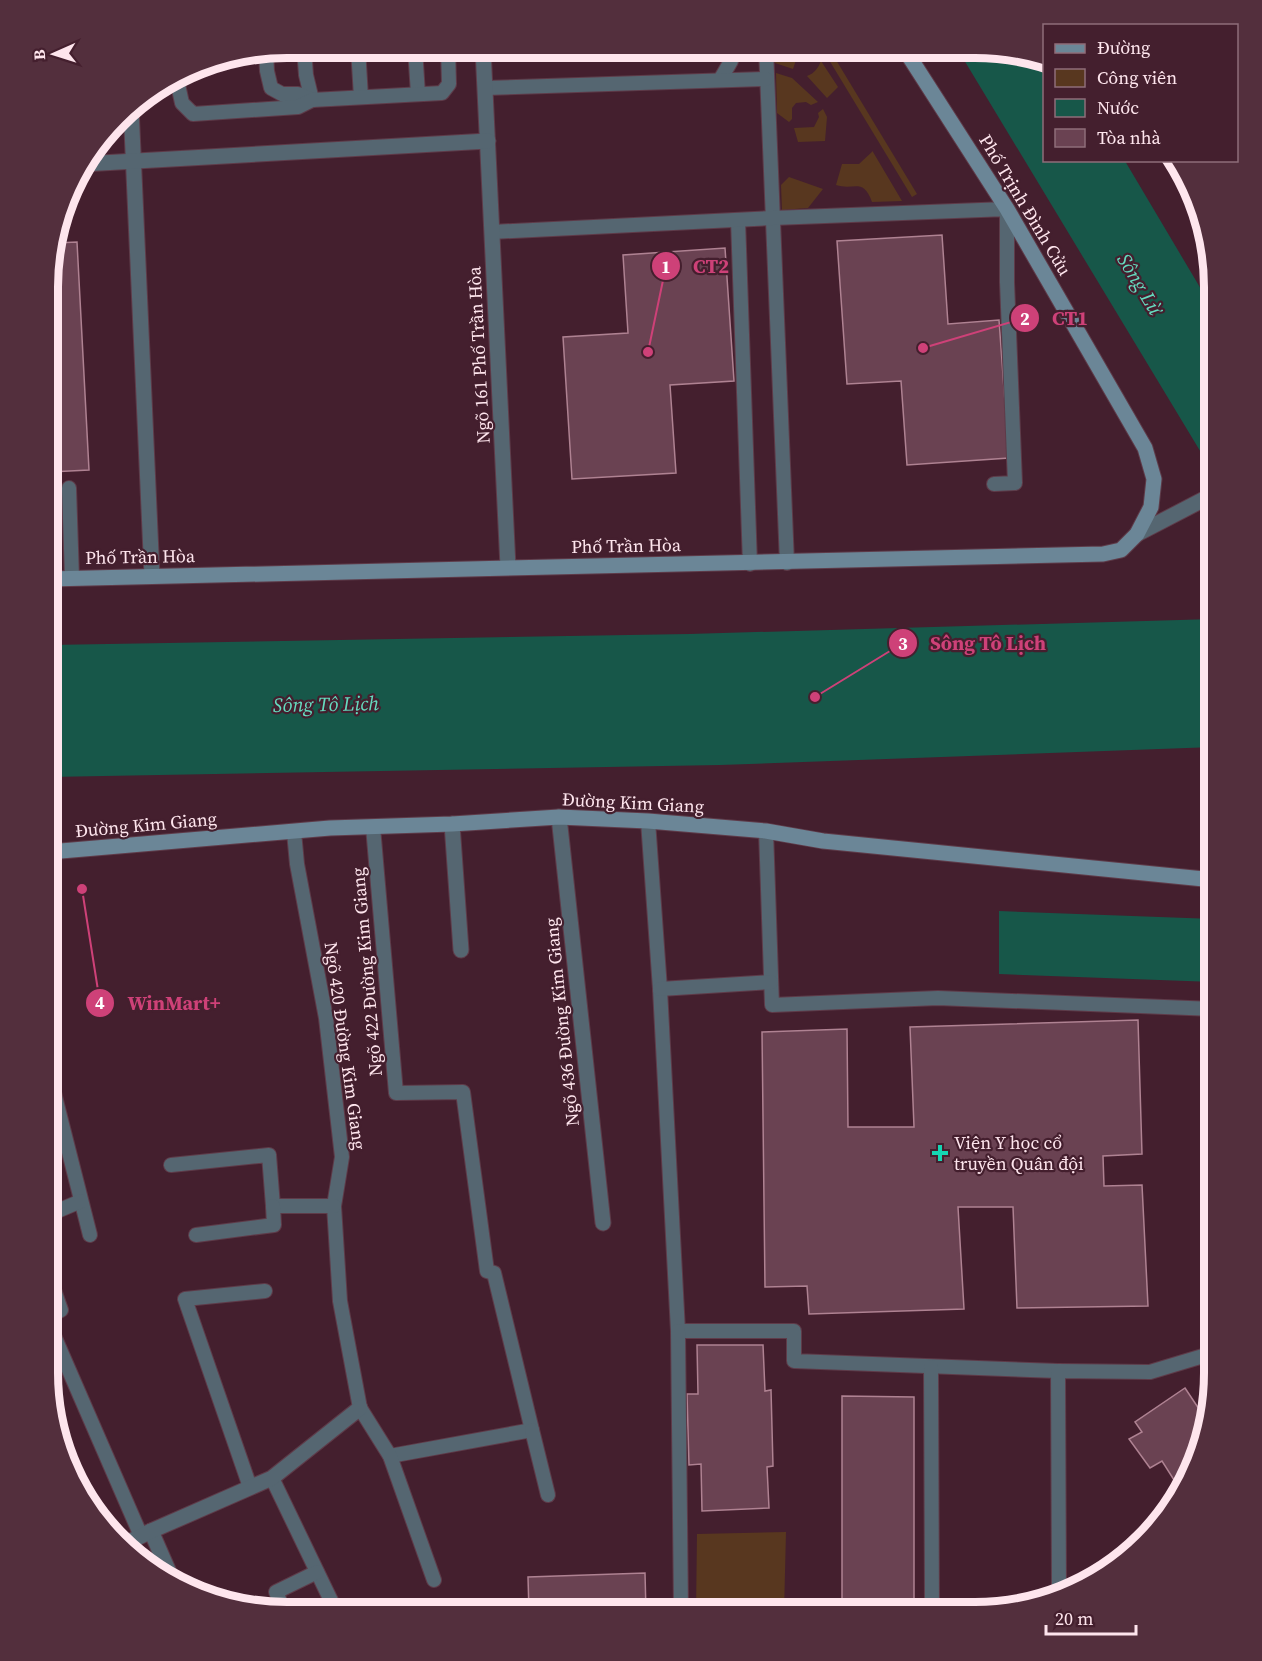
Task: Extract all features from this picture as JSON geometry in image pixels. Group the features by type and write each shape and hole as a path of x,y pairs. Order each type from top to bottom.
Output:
{"main road":[{"name":"Phố Trịnh Đình Cửu","path":"910,58 1007,209 1128,416 1145,447 1154,479"},
{"name":"Phố Trần Hòa","path":"58,579 1103,555 1121,550 1137,534 1151,507 1154,479"},
{"name":"Đường Kim Giang","path":"58,851 294,832 559,817 648,821 766,831 823,841 1204,879"}],"street":[{"name":"Ngõ 161 Phố Trần Hòa","path":"483,58 508,567"},
{"path":"131,121 152,576"},
{"path":"95,164 488,141"},
{"path":"1137,534 1204,500"},
{"name":"Ngõ 436 Đường Kim Giang","path":"559,817 603,1223"},
{"path":"452,824 461,950"},
{"path":"132,1541 272,1478 360,1408"},
{"path":"146,1533 165,1567"}],"lane":[{"path":"305,58 312,100"},
{"path":"359,58 361,97"},
{"path":"416,58 418,94"},
{"path":"178,86 182,103 194,114 298,107 312,100 442,93 449,84 448,58"},
{"path":"720,80 731,58"},
{"path":"766,58 787,563"},
{"path":"266,59 272,88 282,94 298,94 312,100"},
{"path":"485,87 766,79"},
{"path":"492,232 1007,209 1007,282 1015,483 994,484"},
{"path":"738,220 750,564"},
{"path":"69,488 72,578"},
{"path":"648,821 660,989 678,1330 681,1602"},
{"name":"Ngõ 422 Đường Kim Giang","path":"373,827 396,1093 464,1092 487,1271 494,1273 532,1430"},
{"path":"766,831 772,1005 938,998 1204,1009"},
{"name":"Ngõ 420 Đường Kim Giang","path":"294,832 297,864 326,1018 342,1157 334,1206 340,1301 360,1408 390,1456 434,1580"},
{"path":"660,989 771,982"},
{"path":"58,1109 90,1235"},
{"path":"171,1165 269,1155 274,1225 196,1235"},
{"path":"58,1211 81,1201"},
{"path":"273,1206 334,1206"},
{"path":"250,1487 185,1299 265,1291"},
{"path":"678,1330 794,1331 795,1361 1058,1371 1150,1372 1204,1356"},
{"path":"58,1344 146,1533"},
{"path":"931,1367 932,1602"},
{"path":"1058,1371 1059,1586"},
{"path":"390,1456 532,1430 548,1495"},
{"path":"272,1478 332,1602"},
{"path":"280,1602 276,1592 318,1572"}],"green space":[{"path":"775,58 797,58 793,69 775,63"},
{"path":"828,58 835,58 917,194 912,197"},
{"path":"821,61 838,87 827,98 807,76 816,70"},
{"path":"776,73 792,78 818,102 811,105 806,102 796,103 792,108 792,119 789,122 777,113"},
{"path":"823,109 827,117 825,141 798,142 794,128 814,127 819,117 818,113"},
{"path":"873,151 902,201 872,202 869,194 861,187 836,185 842,164 859,164"},
{"path":"789,177 823,189 808,208 782,210 781,185"},
{"path":"786,1532 784,1602 696,1602 697,1534"}],"water":[{"name":"Sông Lừ","path":"963,58 1004,60 1043,69 1043,162 1126,162 1204,294 1204,457"},
{"path":"1204,619 1204,747 720,765 58,777 58,645 689,634"},
{"path":"999,911 1204,919 1204,982 999,974"}],"building":[{"path":"942,235 948,324 999,320 1009,458 907,465 901,381 847,384 837,241"},
{"path":"77,242 89,470 58,472 58,288 63,243"},
{"path":"725,248 734,381 670,385 676,473 572,479 563,337 628,333 623,255"},
{"path":"1138,1020 1142,1154 1103,1156 1104,1186 1142,1185 1148,1306 1017,1308 1013,1207 958,1207 964,1309 809,1314 807,1286 765,1287 762,1032 847,1029 848,1127 914,1127 910,1027"},
{"path":"697,1345 763,1345 765,1391 771,1390 773,1466 767,1467 769,1508 702,1511 701,1464 689,1465 687,1394 698,1394"},
{"path":"1185,1388 1200,1411 1196,1433 1176,1483 1162,1461 1150,1468 1129,1439 1142,1432 1135,1422"},
{"path":"842,1396 914,1397 914,1602 842,1602"},
{"path":"645,1573 646,1602 529,1602 528,1577"}],"place":[{"name":"CT1","path":"923,348"},
{"name":"CT2","path":"648,352"},
{"name":"Sông Tô Lịch","path":"815,697"},
{"name":"WinMart+","path":"82,889"},
{"name":"Viện Y học cổ truyền Quân đội","path":"940,1153"}]}
